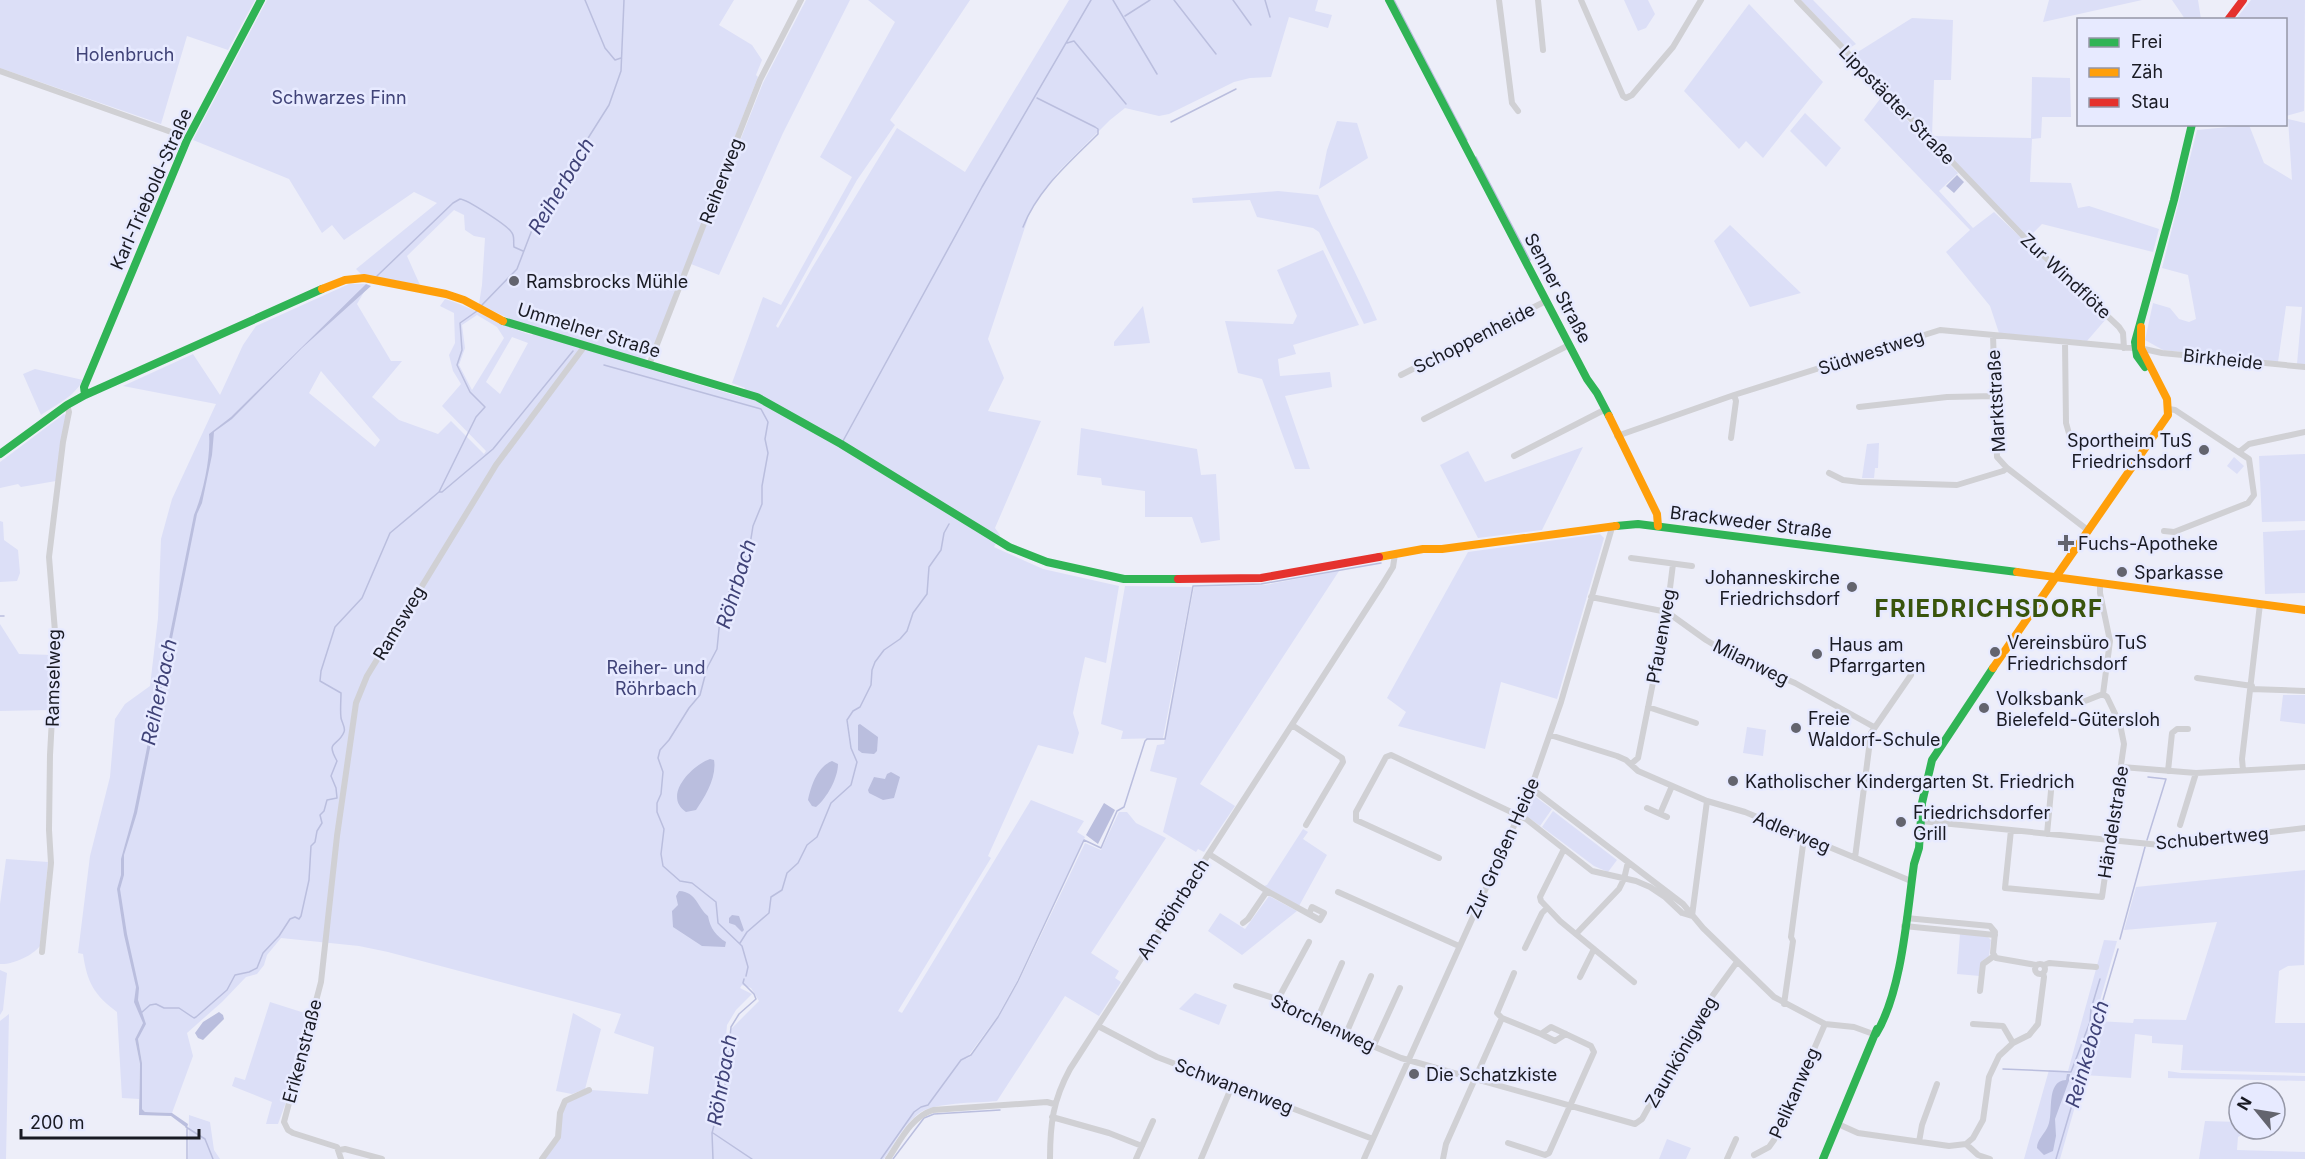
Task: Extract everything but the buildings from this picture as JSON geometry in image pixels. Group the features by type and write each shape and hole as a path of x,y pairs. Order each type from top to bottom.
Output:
{"main road":[{"name":"Karl-Triebold-Straße","path":"85,396 84,387 188,138 261,0"},
{"name":"Senner Straße","path":"1389,0 1569,345 1597,393 1657,514 1658,526"},
{"path":"2230,18 2243,0"},
{"path":"1823,1159 1894,989 1914,864 1919,849 1919,831 1930,767 1935,753 2163,424 2169,409 2165,394 2138,348 2141,327 2192,126"},
{"name":"Ummelner Straße","path":"0,454 67,405 85,396 328,286 345,280 364,278 446,294 486,311 510,325 757,397 775,405 997,540"},
{"name":"Brackweder Straße","path":"997,540 1026,555 1095,574 1143,579 1261,578 1399,554 1422,554 1442,549 1634,524 2227,599 2248,599 2259,603 2305,610"}],"street":[{"name":"Reiherweg","path":"649,365 760,80 801,0"},
{"path":"1498,0 1512,102 1518,111"},
{"path":"1538,0 1543,50"},
{"path":"1581,0 1623,96 1628,98 1655,71 1673,47 1701,0"},
{"name":"Lippstädter Straße","path":"1797,0 1997,210"},
{"path":"0,71 188,138"},
{"name":"Zur Windflöte","path":"1997,210 2119,327 2123,333 2124,348"},
{"name":"Schoppenheide","path":"1401,375 1546,301"},
{"name":"Südwestweg","path":"1617,436 1734,395 1940,330 2138,348"},
{"name":"Marktstraße","path":"1993,335 1997,457 2007,468 2089,531"},
{"path":"2065,342 2066,423 2070,437"},
{"path":"1424,419 1569,345"},
{"name":"Ramsweg","path":"326,942 337,836 356,703 360,690 496,465 584,347"},
{"name":"Birkheide","path":"2138,348 2162,353 2305,367"},
{"path":"1731,438 1736,402 1734,395"},
{"path":"1859,407 1947,397 1995,396"},
{"name":"Ramselweg","path":"42,952 51,863 50,766 56,644 49,557 63,442 69,412 67,405"},
{"path":"1514,456 1603,409"},
{"path":"2164,531 2174,531 2248,503 2252,499 2254,490 2249,459 2175,410 2169,409"},
{"path":"2239,452 2249,444 2305,432"},
{"path":"1829,473 1843,480 1957,485 2007,468"},
{"name":"Zur Großen Heide","path":"1364,1159 1531,788 1550,735 1611,531 1610,526"},
{"name":"Am Röhrbach","path":"1050,1159 1054,1104 1070,1069 1393,567 1399,554"},
{"name":"Pfauenweg","path":"1631,558 1692,566"},
{"name":"Pfauenweg","path":"1631,764 1638,758 1667,612 1673,564"},
{"path":"2080,703 2103,694 2110,641 2100,583"},
{"name":"Milanweg","path":"1591,597 1667,612 1736,658 1795,683 1874,727"},
{"path":"2243,770 2242,759 2252,687 2259,603"},
{"path":"1855,858 1871,733 1911,675"},
{"path":"2197,678 2252,687 2305,691"},
{"name":"Händelstraße","path":"2011,830 2005,888 2102,897 2122,767 2124,737 2107,697 2103,694"},
{"name":"Pfauenweg","path":"1648,707 1696,723"},
{"path":"1292,724 1342,758 1343,762 1306,825"},
{"path":"2168,771 2172,733 2177,729 2188,729"},
{"name":"Adlerweg","path":"1550,735 1617,756 1638,771 1707,801 1746,812 1911,881"},
{"path":"1439,858 1356,820 1356,812 1386,757 1391,755 1526,819 1592,871 1658,891 1682,913 1692,916"},
{"path":"2122,767 2196,773 2305,767"},
{"path":"2180,825 2196,773"},
{"path":"1660,814 1672,786"},
{"path":"1531,788 1683,904 1767,992 1784,1004 1825,1024 1854,1027 1876,1034"},
{"path":"2047,834 2051,791"},
{"path":"1692,916 1707,801"},
{"path":"1647,808 1667,817"},
{"name":"Schubertweg","path":"1921,821 2160,845 2305,828"},
{"path":"1784,1004 1793,941 1791,930 1804,837"},
{"path":"1564,849 1540,901 1634,982"},
{"path":"1209,854 1267,891 1309,914"},
{"path":"1576,934 1618,889 1624,879 1628,862"},
{"path":"1243,923 1267,891"},
{"path":"1338,892 1460,946"},
{"path":"1525,948 1542,913 1547,908"},
{"path":"1905,922 1990,926 1994,929 1995,935 1994,956"},
{"name":"Erikenstraße","path":"326,942 317,999 284,1122 288,1130 293,1133 334,1145 340,1150"},
{"path":"1278,999 1309,942"},
{"path":"1581,977 1594,949"},
{"path":"1994,956 1999,959 2036,965 2049,963 2096,967"},
{"path":"1980,991 1983,964 1994,956"},
{"name":"Zaunkönigweg","path":"1409,1060 1630,1124 1638,1123 1713,995 1737,962"},
{"path":"1317,1022 1342,963"},
{"path":"2036,965 2036,972 2043,973"},
{"path":"1838,1124 1858,1133 1952,1147 1966,1144 1983,1120 1987,1086 2003,1051 2029,1035 2038,1024 2044,965"},
{"path":"1514,973 1497,1011 1502,1017 1555,1041 1566,1034"},
{"path":"1345,1036 1371,976"},
{"name":"Storchenweg","path":"1236,986 1278,999 1345,1036 1409,1060"},
{"path":"1373,1047 1400,988"},
{"path":"1443,1159 1446,1144 1502,1017"},
{"name":"Pelikanweg","path":"1754,1155 1769,1147 1774,1140 1825,1024"},
{"path":"1973,1024 2003,1026 2013,1043"},
{"name":"Schwanenweg","path":"1098,1026 1150,1054 1373,1139"},
{"path":"1508,1143 1545,1155 1549,1154 1594,1049 1551,1028 1541,1034"},
{"path":"1919,1142 1922,1125 1937,1084"},
{"path":"1200,1159 1232,1086"},
{"path":"542,1159 558,1137 560,1113 565,1101 589,1090"},
{"path":"888,1159 921,1114 933,1110 1047,1101 1054,1104"},
{"path":"1052,1117 1109,1133 1142,1146"},
{"path":"1136,1159 1153,1120"},
{"path":"1726,1159 1736,1139"},
{"path":"1966,1144 1978,1155 1990,1159"},
{"path":"341,1159 340,1150 345,1149 382,1159"}],"green space":[{"name":"Holenbruch","path":"0,0 255,0 228,50 187,36 161,124 0,68"},
{"name":"Reiher- und Röhrbach","path":"267,0 734,0 719,25 752,45 762,60 756,75 758,77 651,354 646,357 642,367 740,397 745,388 732,383 763,297 781,305 852,177 820,157 895,22 868,0 970,0 890,120 895,125 857,180 776,326 778,328 897,128 965,172 1069,0 1318,0 1315,11 1332,15 1328,28 1289,17 1271,77 1250,78 1234,82 1169,114 1159,116 1125,108 1058,172 1031,209 988,339 1004,378 988,411 1041,421 995,528 1000,535 994,547 1043,569 1119,586 1106,663 1085,657 1073,713 1079,733 1073,754 1038,745 988,856 991,858 898,1011 902,1013 1031,800 1084,821 1077,832 1085,837 1017,981 997,1017 966,1059 971,1056 998,1017 1019,981 1085,843 1101,850 1119,812 1127,812 1136,823 1166,838 1091,953 1119,971 1115,978 1121,982 1099,1016 1065,996 997,1101 944,1105 925,1110 908,1124 884,1159 545,1159 560,1138 562,1114 567,1102 591,1090 648,1094 654,1047 614,1033 621,1014 388,952 359,946 281,938 267,955 264,965 257,974 246,977 187,1033 193,1056 172,1113 145,1112 142,1109 142,1063 138,1039 143,1023 135,1039 140,1064 139,1099 122,1098 117,1012 97,994 89,980 83,954 78,953 90,856 110,777 115,719 125,704 150,686 158,618 161,539 172,499 216,404 123,386 193,354 220,395 243,345 256,326 349,284 366,284 360,290 364,292 357,304 391,361 402,361 372,397 399,420 438,434 451,421 484,454 486,451 442,406 461,384 453,371 449,355 455,343 454,313 440,306 445,299 532,335 536,328 512,320 479,304 485,238 474,236 465,230 464,215 454,210 407,256 420,285 361,274 356,269 437,203 414,192 344,240 332,225 322,233 289,179 193,140","holes":["477,315 497,327 504,338 472,390 459,365 465,348 462,325","512,337 528,343 500,394 486,382","321,371 380,440 375,447 309,393","742,985 751,988 759,1001 731,1029 729,1072 715,1119 722,1084 727,1025 736,1010 752,994 740,988"]},
{"path":"806,0 850,0 783,133 719,275 691,264 763,83"},
{"path":"1624,0 1648,0 1655,14 1646,28 1638,31"},
{"path":"1801,0 1813,0 1856,44 1848,49"},
{"path":"2049,0 2142,0 2043,22"},
{"path":"2172,0 2198,0 2201,18 2184,18"},
{"path":"2251,0 2305,0 2304,111 2287,116 2287,18 2237,18"},
{"path":"1749,4 1823,82 1763,158 1746,141 1739,149 1684,91"},
{"path":"1912,18 1953,20 1951,80 1934,80 1932,136 2031,138 2032,77 2070,78 2071,117 2042,117 2041,138 2032,139 2030,182 2071,183 2078,208 2089,206 2159,229 2153,252 2042,224 2028,238 1853,55"},
{"path":"1883,95 1958,173 1939,191 1973,228 1994,212 2106,319 2087,341 1999,333 1990,306 1946,252 1970,230 1864,120"},
{"path":"1805,113 1841,148 1826,167 1790,131"},
{"path":"2288,119 2305,123 2305,365 2297,364 2302,307 2286,306 2278,362 2163,350 2145,340 2153,303 2170,308 2179,319 2189,322 2196,319 2188,275 2162,268 2197,130 2249,126 2264,163 2292,180"},
{"path":"1337,121 1357,123 1368,158 1319,189 1327,150"},
{"path":"1278,191 1318,195 1377,320 1364,324 1319,232 1313,228 1257,217 1250,200 1193,203 1192,198"},
{"path":"1730,225 1801,293 1750,307 1714,241"},
{"path":"1323,250 1359,325 1293,345 1296,354 1278,359 1280,376 1330,372 1332,387 1285,396 1310,469 1295,469 1262,379 1238,373 1225,321 1293,324 1297,316 1277,270"},
{"path":"1143,306 1150,343 1114,346 1114,342"},
{"path":"35,369 83,380 70,396 41,415 23,374"},
{"path":"64,414 66,415 56,481 0,488 0,462"},
{"path":"1081,428 1197,449 1201,475 1216,474 1220,540 1201,543 1192,517 1145,517 1145,491 1102,485 1101,478 1077,475"},
{"path":"1879,443 1878,468 1875,468 1874,478 1862,478 1867,444"},
{"path":"1583,447 1542,530 1478,538 1440,465 1468,451 1485,482"},
{"path":"2305,454 2305,521 2262,522 2259,456"},
{"path":"2234,457 2244,466 2237,474 2227,466"},
{"path":"0,521 3,522 4,540 18,550 20,573 17,581 0,582"},
{"path":"2305,530 2305,593 2265,594 2263,532"},
{"path":"1600,534 1604,538 1557,699 1501,682 1485,749 1398,726 1406,712 1387,698 1468,552"},
{"path":"1339,571 1200,784 1235,806 1204,852 1198,849 1196,852 1163,832 1177,778 1150,771 1157,745 1164,744 1194,587 1265,585"},
{"path":"1125,586 1192,587 1163,738 1121,739 1123,731 1101,724"},
{"path":"0,624 19,654 53,655 50,710 0,711"},
{"path":"2283,695 2305,695 2305,724 2280,721"},
{"path":"1747,727 1766,730 1763,756 1743,753"},
{"path":"1533,795 1552,809 1540,826 1524,814"},
{"path":"1553,811 1617,860 1608,872 1594,866 1542,827"},
{"path":"1303,829 1308,832 1303,839 1327,855 1299,906 1264,886 1267,885"},
{"path":"6,859 48,862 40,946 22,959 0,964 0,904"},
{"path":"2305,870 2304,965 2288,966 2279,971 2275,1023 2305,1023 2305,1073 2181,1070 2183,1045 2152,1043 2152,1036 2135,1034 2131,1078 2084,1075 2060,1159 2024,1159 2049,1070 2068,1071 2104,940 2117,941 2079,1074 2082,1074 2097,1021 2133,1023 2134,1019 2186,1020 2217,922 2124,930 2136,887"},
{"path":"1269,896 1297,911 1242,955 1208,931 1220,913 1245,929"},
{"path":"1960,934 1987,936 1991,940 1989,956 1982,961 1980,976 1957,974"},
{"path":"0,970 7,973 3,1010 0,1015"},
{"path":"1195,993 1227,1005 1219,1025 1179,1009"},
{"path":"270,1002 311,1015 289,1091 282,1094 286,1102 278,1124 266,1124 272,1102 232,1086 235,1077 245,1080"},
{"path":"573,1013 601,1029 585,1089 572,1094 556,1091"},
{"path":"9,1014 6,1159 0,1159 0,1021"},
{"path":"2168,1071 2305,1076 2305,1081 2168,1078"},
{"path":"189,1115 210,1122 214,1150 220,1159 188,1159"},
{"path":"2205,1121 2227,1122 2227,1141 2238,1141 2237,1150 2305,1152 2305,1159 2199,1159"},
{"path":"1667,1139 1691,1148 1686,1159 1659,1159"}],"water":[{"path":"1957,175 1964,182 1954,193 1946,186"},
{"path":"366,284 371,286 302,348 232,419 214,432 212,455 202,503 197,514 137,813 124,855 124,875 120,889 139,988 138,1000 146,1024 138,1039 142,1063 142,1109 145,1112 172,1113 188,1124 187,1128 171,1116 139,1115 140,1064 135,1039 143,1023 134,1002 136,987 124,935 117,889 121,875 121,859 134,812 194,515 206,475 209,434 231,417"},
{"path":"860,724 878,737 877,751 874,754 862,753 858,750 858,725"},
{"path":"710,759 714,760 714,773 710,786 696,810 686,812 679,805 678,790 688,774"},
{"path":"832,761 838,764 834,781 820,803 816,807 812,806 808,800 813,783 822,768"},
{"path":"891,772 900,777 894,798 883,800 869,793 868,790 874,777 885,779"},
{"path":"1104,803 1115,810 1098,844 1086,835"},
{"path":"679,891 690,894 696,900 708,916 714,931 726,942 725,947 702,946 673,927 672,911 678,905 676,896"},
{"path":"732,915 739,916 744,930 742,932 729,923"},
{"path":"219,1012 224,1019 203,1040 198,1038 195,1033 203,1022"},
{"path":"2067,1074 2070,1074 2070,1078 2055,1119 2056,1136 2053,1151 2044,1155 2037,1145 2050,1121 2051,1099 2055,1086 2066,1080"}],"waterway":[{"path":"585,0 605,48 615,60 621,58"},
{"name":"Reiherbach","path":"482,305 517,269 535,222 609,105 621,71 624,0"},
{"path":"843,441 982,187 1091,0"},
{"path":"1113,0 1157,74"},
{"path":"1125,16 1150,0"},
{"path":"1174,0 1216,54"},
{"path":"1233,0 1251,25"},
{"path":"1265,0 1270,17"},
{"path":"1394,0 1467,140"},
{"path":"1067,43 1074,41 1126,104"},
{"path":"1171,122 1236,89"},
{"path":"1023,227 1029,213 1046,189 1065,166 1098,134 1098,129 1095,127 1037,98"},
{"path":"1476,157 1530,260"},
{"name":"Reiherbach","path":"377,276 453,203 460,199 503,225 513,235 514,247 523,251"},
{"path":"141,1013 150,1005 156,1004 164,1008 179,1008 194,1018 196,1017 227,990 235,975 257,968 263,953 279,936 290,919 295,917 299,919 301,916 309,880 311,846 315,842 317,831 322,823 320,815 324,811 327,800 337,798 331,776 337,761 332,747 344,730 341,720 341,693 320,681 321,671 335,627 362,598 390,533 439,492 476,417 485,407 470,392 457,365 462,350 460,323 477,311"},
{"path":"439,492 442,492 493,449 573,351"},
{"name":"Röhrbach","path":"604,365 761,409 768,422 765,439 768,453 762,486 762,504 753,526 749,551 737,571 729,591 729,604 720,619 717,649 707,668 700,695 660,750 658,758 663,772 661,794 657,803 657,812 664,829 661,854 663,866 680,881 692,883 716,902 718,923 742,946 748,967 746,976"},
{"path":"740,943 747,932 769,913 771,897 782,890 787,873 798,863 807,845 817,837 831,803 851,785 857,762 851,748 847,720 853,711 860,707 871,685 875,662 884,650 907,631 913,613 927,594 929,567 941,550 944,533 949,524"},
{"path":"881,1159 914,1112 928,1105 961,1060 971,1055 998,1017 1018,981 1084,840 1101,848 1117,811 1124,807 1145,741 1165,739 1193,586 1261,584 1381,563"},
{"name":"Reinkebach","path":"2147,840 2166,779 2148,777"},
{"name":"Reinkebach","path":"2120,939 2145,847"},
{"name":"Reinkebach","path":"2056,1159 2118,949"},
{"name":"Röhrbach","path":"713,1159 712,1133 725,1084 731,1027 739,1014 756,999 743,983 744,979"},
{"path":"2003,1069 2071,1072 2090,1022 2091,1009 2100,979"},
{"path":"893,1159 924,1118 934,1114 1000,1110"},
{"path":"186,1127 205,1139 213,1159"},
{"path":"187,1129 187,1159"},
{"path":"713,1133 752,1159"}],"traffic: fast":[{"path":"85,395 84,387 187,140 261,0"},
{"path":"1389,0 1587,379 1609,416"},
{"path":"2145,367 2137,356 2135,342 2192,126"},
{"path":"0,454 67,405 85,395 322,289"},
{"path":"503,321 757,397 841,444 1009,547 1047,562 1124,579 1178,579"},
{"path":"1616,526 1638,524 2017,572"},
{"path":"1876,1034 1885,1016 1898,974 1914,864 1919,848 1922,803 1932,760 1993,668"},
{"path":"1823,1159 1877,1029"}],"traffic: slow":[{"path":"322,289 345,280 364,278 446,294 464,300 503,321"},
{"path":"1993,668 2168,415 2167,399 2141,348 2141,327"},
{"path":"1609,416 1657,514 1658,526"},
{"path":"1379,557 1423,549 1442,549 1616,526"},
{"path":"2017,572 2305,610"}],"traffic: jam":[{"path":"2230,18 2243,0"},
{"path":"1178,579 1261,578 1379,557"}],"place":[{"name":"Ramsbrocks Mühle","path":"514,281"},
{"name":"Sportheim TuS Friedrichsdorf","path":"2204,450"},
{"name":"Fuchs-Apotheke","path":"2066,543"},
{"name":"Sparkasse","path":"2122,572"},
{"name":"Johanneskirche Friedrichsdorf","path":"1852,587"},
{"name":"Vereinsbüro TuS Friedrichsdorf","path":"1995,652"},
{"name":"Haus am Pfarrgarten","path":"1817,654"},
{"name":"Volksbank Bielefeld-Gütersloh","path":"1984,708"},
{"name":"Freie Waldorf-Schule","path":"1796,728"},
{"name":"Katholischer Kindergarten St. Friedrich","path":"1733,781"},
{"name":"Friedrichsdorfer Grill","path":"1901,822"},
{"name":"Die Schatzkiste","path":"1414,1074"}],"district":[{"name":"FRIEDRICHSDORF","path":"1989,608"}],"park label":[{"name":"Schwarzes Finn","path":"339,97"}]}
